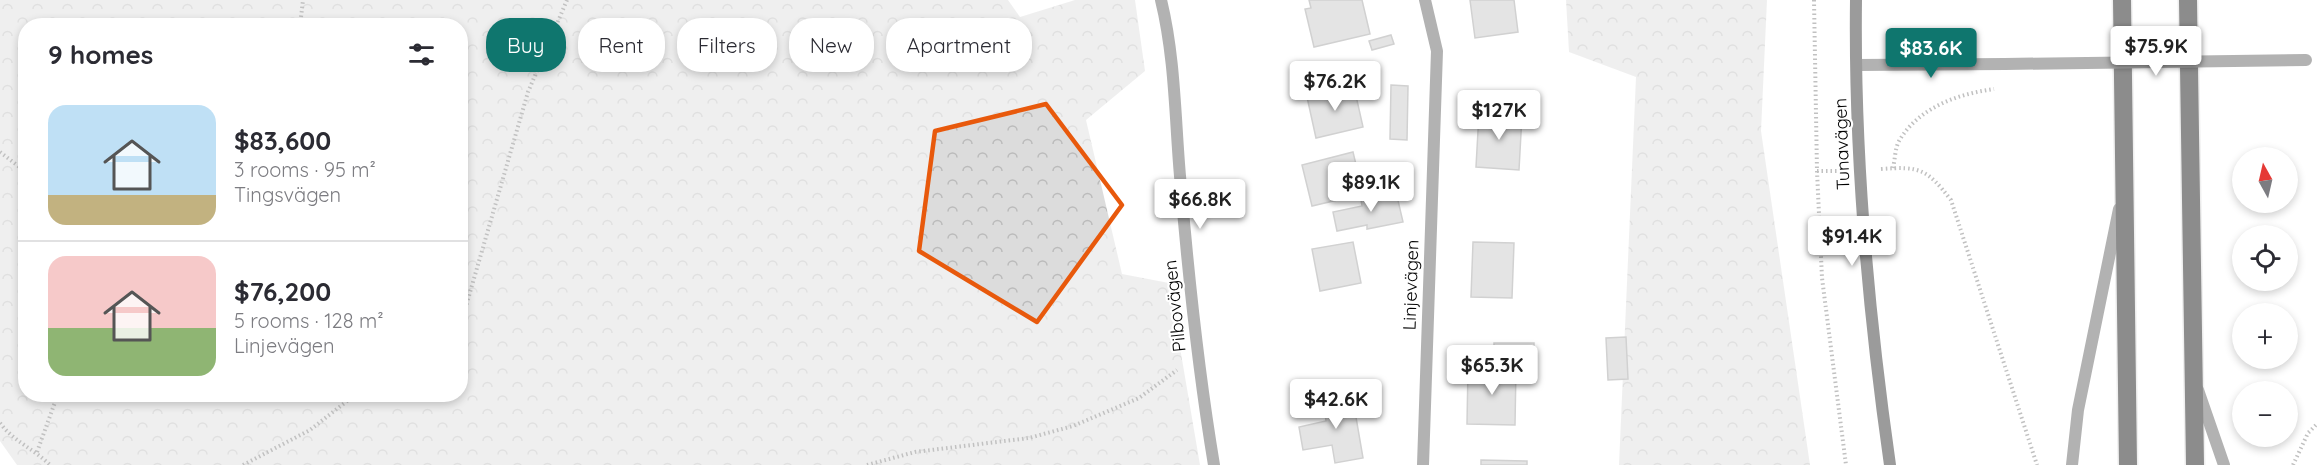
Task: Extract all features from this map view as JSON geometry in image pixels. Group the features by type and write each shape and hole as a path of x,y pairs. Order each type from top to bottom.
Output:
{"highway":[{"path":"2122,0 2128,465"},
{"path":"2188,0 2195,465"}],"street":[{"name":"Pilbovägen","path":"1161,0 1168,42 1198,354 1214,465"},
{"name":"Linjevägen","path":"1423,465 1437,51 1425,0"},
{"name":"Tunavägen","path":"1856,0 1860,171 1868,292 1890,465"},
{"path":"1857,65 2311,60"},
{"path":"2072,465 2078,410 2125,181"},
{"path":"2194,378 2224,465"}],"path":[{"path":"301,18 303,0"},
{"path":"468,299 528,92 567,0"},
{"path":"1814,0 1817,171 1822,278 1846,465"},
{"path":"1893,168 1898,142 1928,111 1969,93 1996,89"},
{"path":"0,152 18,166"},
{"path":"1817,171 1893,168 1922,170 1937,182 1951,200 2037,465"},
{"path":"867,465 915,452 1029,438 1073,426 1139,398 1198,354"},
{"path":"37,452 55,402"},
{"path":"243,465 310,430 346,402"},
{"path":"0,423 9,435 37,452 50,465"},
{"path":"2294,465 2308,433 2317,424"}],"highlighted area":[{"path":"1046,104 1122,205 1037,322 919,251 935,131"}],"green space":[{"path":"0,0 1008,0 1020,17 1075,0 1135,0 1145,71 1086,120 1122,274 1169,283 1200,465 17,465 0,441"},
{"path":"1566,0 1767,0 1761,131 1810,465 1619,465 1636,77 1569,52"}],"building":[{"path":"1309,0 1362,0 1370,34 1314,47 1305,9 1311,8"},
{"path":"1470,0 1514,0 1518,32 1475,38"},
{"path":"1391,35 1394,44 1372,50 1369,41"},
{"path":"1391,85 1408,86 1407,140 1390,139"},
{"path":"1354,87 1363,127 1316,138 1307,97"},
{"path":"1479,113 1522,115 1519,170 1476,167"},
{"path":"1353,152 1363,194 1312,206 1302,165"},
{"path":"1396,192 1403,222 1367,229 1367,225 1337,231 1333,212 1362,206 1361,200"},
{"path":"1353,242 1361,283 1320,291 1312,249"},
{"path":"1473,242 1514,243 1512,298 1471,297"},
{"path":"1626,337 1628,379 1608,380 1606,338"},
{"path":"1494,343 1534,343 1534,379 1516,379 1516,368 1494,368"},
{"path":"1468,368 1516,368 1515,425 1467,424"},
{"path":"1352,394 1363,458 1335,463 1332,445 1303,450 1299,427 1326,421 1323,400"},
{"path":"1481,460 1527,461 1527,465 1481,465"}]}
